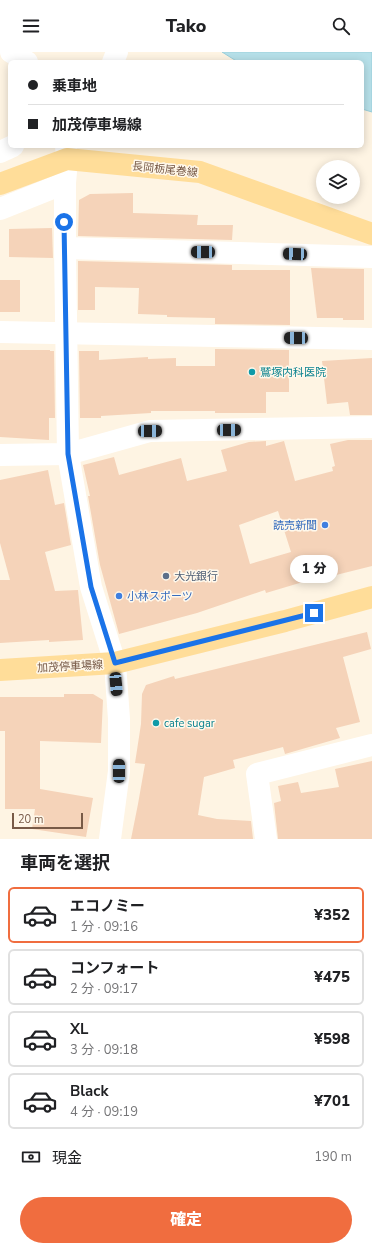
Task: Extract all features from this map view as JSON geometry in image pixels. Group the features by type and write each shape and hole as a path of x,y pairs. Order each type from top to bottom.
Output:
{"main road":[{"name":"長岡栃尾巻線","path":"0,184 69,150 200,172 372,234"},
{"name":"加茂停車場線","path":"0,670 115,663 372,598"}],"street":[{"path":"11,52 23,60"},
{"path":"69,150 64,183 68,454 91,587 115,663 119,719 119,771 110,839"},
{"path":"0,210 64,183"},
{"path":"64,248 372,257"},
{"path":"0,332 372,339"},
{"path":"0,455 68,454 150,431 372,426"},
{"path":"266,839 257,774 372,745"}],"water":[{"path":"222,52 372,52 372,112 364,110 364,60 235,60"}],"building":[{"path":"133,193 133,213 198,215 197,225 233,225 232,240 78,236 79,200 90,194"},
{"path":"52,228 53,258 9,257 9,229"},
{"path":"78,261 232,265 232,270 290,270 290,325 215,324 215,318 167,317 167,315 138,314 139,288 95,287 95,310 78,310"},
{"path":"311,268 364,269 364,320 317,318"},
{"path":"0,280 20,280 20,312 0,312"},
{"path":"215,349 289,350 289,392 266,392 266,413 151,411 151,413 101,416 101,418 80,418 79,351 99,351 99,360 148,357 148,359 176,358 176,366 215,366"},
{"path":"0,350 54,351 55,418 49,418 49,440 0,437"},
{"path":"372,358 372,415 350,415 348,402 327,404 322,361"},
{"path":"348,440 372,440 372,566 324,578 323,576 266,593 265,590 197,613 119,634 100,565 88,496 90,496 83,465 114,457 119,475 181,458 187,481 227,471 221,450 249,442 266,441 266,446 284,441 295,481 333,471 332,467 335,466 330,444","holes":["278,511 291,552 250,564 239,525"]},
{"path":"48,470 55,505 64,503 71,545 45,552 55,591 78,590 83,640 49,642 49,640 0,643 0,580 10,580 0,543 0,480"},
{"path":"367,632 371,649 343,657 360,722 336,728 340,738 285,754 283,747 233,760 235,768 204,777 198,815 217,819 251,821 253,839 131,839 145,764 135,763 141,724 142,694 146,685 174,676 175,679"},
{"path":"64,694 93,694 103,700 101,743 40,741 40,789 93,798 86,837 32,829 35,809 5,809 5,731 0,731 0,697 64,697"},
{"path":"372,761 372,839 278,839 274,803 281,801 278,786 298,782 301,793 339,787 335,769"}],"place":[{"name":"鷲塚内科医院","path":"252,372"},
{"name":"読売新聞","path":"325,525"},
{"name":"大光銀行","path":"166,576"},
{"name":"小林スポーツ","path":"119,596"},
{"name":"cafe sugar","path":"156,723"}],"route":[{"path":"64,222 68,454 91,587 115,663 314,613"}]}
